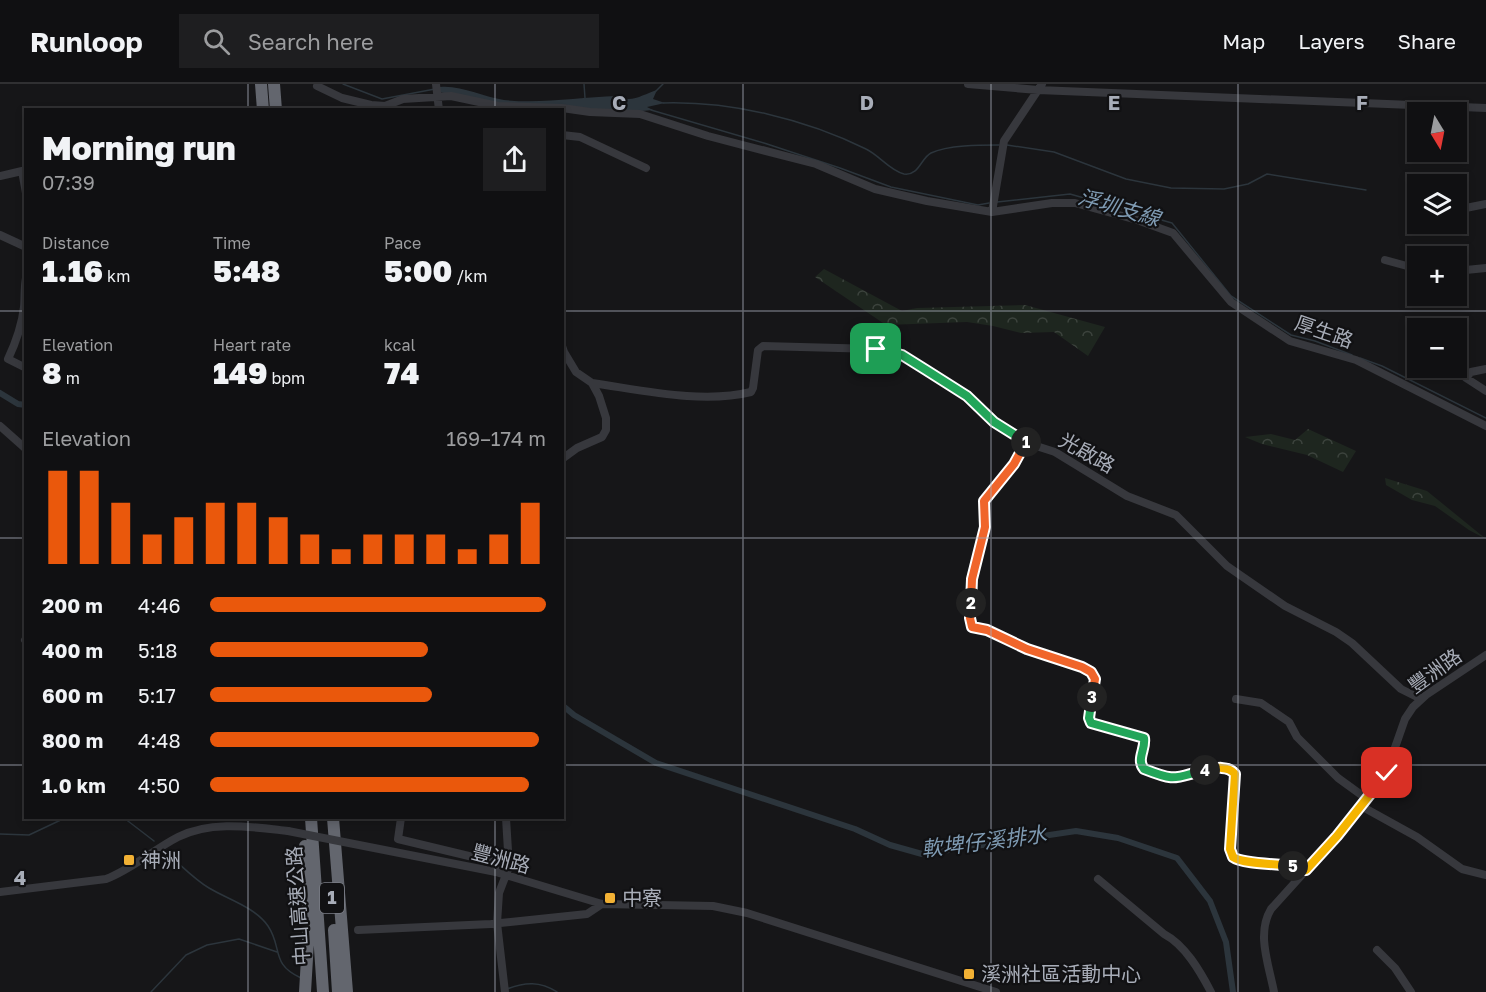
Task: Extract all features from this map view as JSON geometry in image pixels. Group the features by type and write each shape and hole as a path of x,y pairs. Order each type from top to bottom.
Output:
{"highway":[{"path":"261,84 263,108"},
{"path":"274,84 276,108"},
{"path":"304,819 309,925 305,992"},
{"name":"中山高速公路","path":"311,819 324,992"},
{"name":"中山高速公路","path":"327,819 343,983 338,992"},
{"path":"333,819 343,983"}],"street":[{"path":"968,84 1486,108"},
{"path":"317,86 342,98 371,105 387,105 437,90 451,96 498,106 562,108"},
{"path":"564,108 640,114 708,136 816,164 876,189 952,206 993,206 1003,145 1011,128 1040,87"},
{"path":"437,90 439,108"},
{"path":"564,135 580,136 645,168"},
{"path":"0,176 22,171 24,182"},
{"name":"厚生路","path":"993,206 1075,203 1160,227 1176,236 1231,302 1290,341 1356,360 1486,426"},
{"path":"1467,208 1486,204"},
{"path":"0,235 24,246"},
{"path":"1385,260 1407,265"},
{"path":"1467,270 1486,268"},
{"path":"24,297 18,337 8,359 24,367"},
{"name":"光啟路","path":"592,383 691,396 742,394 751,392 753,388 758,350 763,346 876,349 902,355 967,396 994,422 1027,442 1055,452 1127,496 1176,515 1227,566 1285,606 1344,638 1401,688 1421,699"},
{"path":"564,352 576,372 592,383 606,418 606,430 602,437 577,448 564,458"},
{"path":"1486,369 1472,372 1466,378 1486,391"},
{"path":"0,426 24,447"},
{"path":"1027,442 1014,464 984,501 985,527 970,589 971,626 987,630 1027,649 1065,660 1091,672 1095,682 1091,723 1143,737 1145,744 1140,759 1144,769 1165,778 1176,778 1212,769 1233,770 1235,781 1230,849 1233,857 1243,862 1265,862 1304,867 1306,870"},
{"name":"豐洲路","path":"1274,992 1263,934 1271,909 1387,773 1405,719 1421,699 1486,655"},
{"path":"1236,699 1261,703 1290,722 1297,737 1338,778 1367,799"},
{"path":"1361,806 1417,837 1462,869 1486,875"},
{"path":"401,819 398,839 498,863 506,874"},
{"path":"505,991 497,923 499,893 509,867 506,819"},
{"name":"豐洲路","path":"0,892 106,879 120,873 180,836 200,830 233,825 288,831 506,874 602,904 725,908 996,992"},
{"path":"1098,879 1164,934 1176,940 1211,992"},
{"path":"358,930 497,923 587,914 602,904"},
{"path":"1377,950 1395,968 1411,992"}],"green space":[{"path":"824,269 902,311 917,308 1025,305 1105,327 1088,356 1054,332 1021,333 967,322 886,325 815,277"},
{"path":"1308,429 1356,451 1343,472 1307,455 1262,444 1245,437 1271,434 1295,440"},
{"path":"1385,478 1427,491 1486,539 1435,506 1412,500 1386,485"}],"shaded area":[{"path":"440,87 448,87 504,100 546,101 617,96 633,99 657,90 653,99 665,103 647,107 653,110 642,111 500,106 439,92"}],"waterway":[{"path":"343,84 382,99 435,89"},
{"path":"584,84 585,98"},
{"path":"656,91 663,84"},
{"path":"663,103 715,105 793,121 843,138 866,149 894,170 904,174 916,170 928,155 938,150 964,146 999,145"},
{"name":"浮圳支線","path":"651,110 764,143 891,187 978,205 989,203"},
{"path":"1007,145 1054,152 1126,179 1171,188 1224,189 1248,184 1267,174 1366,190"},
{"name":"浮圳支線","path":"997,202 1070,194 1172,223 1231,296 1291,335 1352,355"},
{"name":"浮圳支線","path":"1360,358 1382,366 1486,418"},
{"name":"軟埤仔溪排水","path":"0,393 18,404 24,405"},
{"name":"軟埤仔溪排水","path":"564,707 574,715 656,763 855,829 890,845 922,854 1076,831 1118,838 1177,858 1210,901 1226,942 1233,992"},
{"path":"0,834 29,835 63,819"},
{"path":"125,819 154,841"},
{"path":"169,855 193,877 262,919 272,934 281,961 291,973 301,978"},
{"path":"151,992 186,955 207,945 239,939 277,952"},
{"path":"507,989 532,984 545,986 557,992"}],"place":[{"name":"神洲","path":"129,860"},
{"name":"中寮","path":"610,898"},
{"name":"溪洲社區活動中心","path":"969,974"}],"route":[{"path":"876,349 902,355 967,396 994,422 1027,442 1014,464 984,501 985,527 970,589 971,626 987,630 1027,649 1065,660 1091,672 1095,682 1089,718 1091,723 1143,737 1145,744 1140,759 1144,769 1165,778 1180,778 1216,768 1233,770 1235,781 1230,852 1235,859 1243,862 1304,867 1306,870 1337,836 1387,773"}]}
